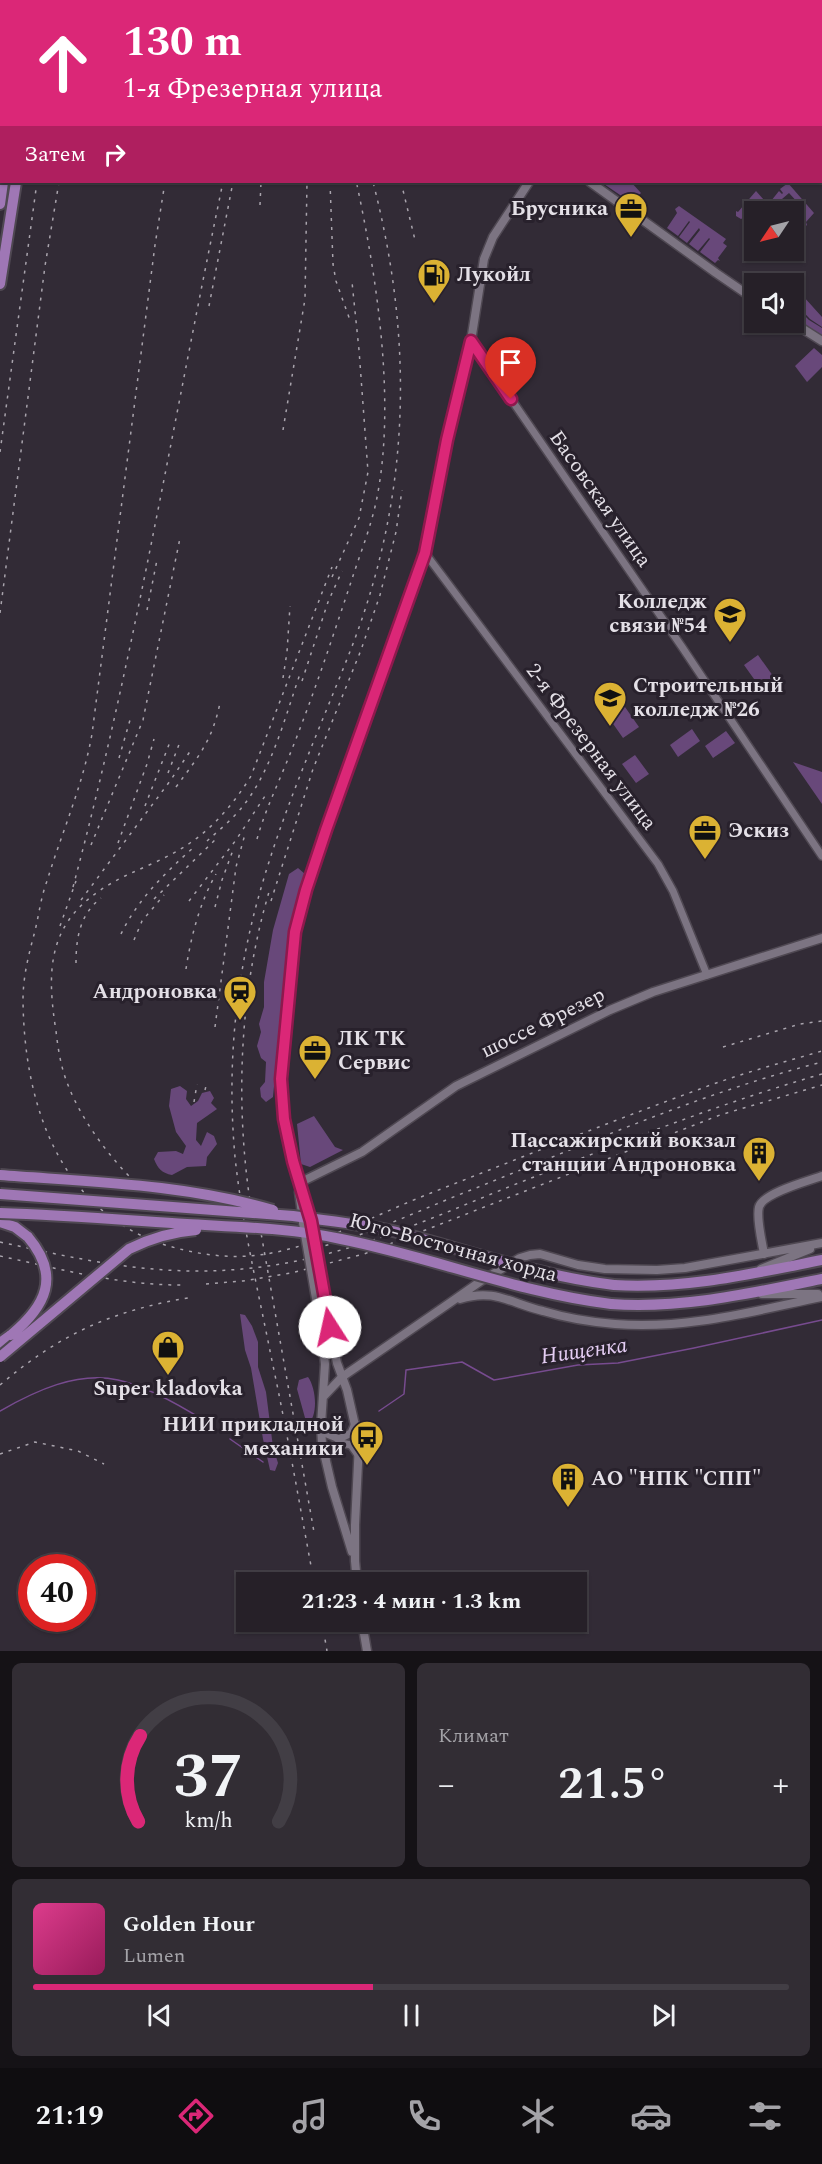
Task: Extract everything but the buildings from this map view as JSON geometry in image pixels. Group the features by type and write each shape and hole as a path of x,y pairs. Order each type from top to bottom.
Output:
{"main road":[{"path":"0,204 3,183"},
{"path":"0,284 14,183"},
{"path":"0,1175 179,1190 237,1200 302,1220"},
{"name":"Юго-Восточная хорда","path":"0,1194 302,1220 394,1232 539,1272 614,1286 713,1282 822,1260"},
{"name":"Юго-Восточная хорда","path":"0,1213 229,1227 340,1238 415,1256 534,1291 611,1304 642,1306 682,1304 822,1280"},
{"path":"0,1222 15,1227 28,1237 38,1249 45,1266 45,1286 40,1306 28,1321 0,1343"},
{"path":"0,1357 129,1249 149,1239 170,1233 229,1227"}],"street":[{"path":"0,266 14,183"},
{"path":"356,1572 359,1443 356,1422 322,1309 302,1220 299,1183 281,1094 295,932 323,840 425,553 447,440 471,341 481,273 488,248 528,183"},
{"path":"591,183 744,292"},
{"path":"804,330 822,341"},
{"name":"Басовская улица","path":"471,341 682,647 822,856"},
{"name":"2-я Фрезерная улица","path":"425,553 658,864 673,891 707,975"},
{"name":"шоссе Фрезер","path":"299,1183 362,1152 456,1086 610,1010 653,992 822,939"},
{"path":"764,1254 758,1208 762,1201 822,1176"},
{"path":"323,1397 342,1377 520,1258 540,1254 578,1265 605,1269 657,1270 685,1268 822,1243"},
{"path":"748,1275 822,1243"},
{"path":"507,1266 498,1284 502,1293 511,1301"},
{"path":"451,1302 485,1293 539,1311 587,1321 662,1325 727,1316 822,1295"},
{"path":"743,1294 822,1295"},
{"path":"322,1309 325,1364 321,1425 325,1462 355,1561"},
{"path":"321,1425 327,1434 339,1439 351,1433 356,1422"},
{"path":"325,1462 331,1447 341,1443 351,1445 359,1458"},
{"path":"364,1632 367,1651"}],"shaded area":[{"path":"602,183 632,183 641,193 635,199 623,197"},
{"path":"788,183 804,201 796,201 789,193 782,201 771,201 779,191 783,193 780,189"},
{"path":"756,191 764,200 764,201 747,201"},
{"path":"804,201 814,213 804,227 804,214 806,212"},
{"path":"744,205 743,218 736,216 736,211 738,212"},
{"path":"679,206 726,239 723,243 727,246 718,258 720,261 715,263 700,252 709,238 698,251 689,244 700,230 699,228 687,243 679,237 689,221 678,236 667,228 677,213 675,209"},
{"path":"804,297 822,317 822,327 804,313"},
{"path":"804,315 822,328 822,336 804,324"},
{"path":"814,348 822,355 822,367 807,382 795,366"},
{"path":"758,655 778,683 764,693 744,665"},
{"path":"618,697 639,727 623,738 602,708"},
{"path":"692,729 700,741 678,757 670,745"},
{"path":"726,731 735,743 713,758 705,746"},
{"path":"635,755 649,774 636,783 622,764"},
{"path":"793,762 822,772 822,804"},
{"path":"298,868 305,874 288,940 273,1097 266,1102 261,1097 260,1088 265,1082 266,1062 261,1058 257,1046 261,1032 259,1024 264,1007 264,982 273,930 289,874"},
{"path":"180,1086 187,1091 186,1099 191,1106 198,1101 202,1093 210,1091 214,1098 211,1103 217,1109 197,1123 196,1140 201,1146 207,1132 214,1136 217,1144 207,1157 206,1166 187,1167 172,1175 161,1170 154,1159 158,1152 176,1151 183,1154 186,1146 176,1132 169,1106 171,1089"},
{"path":"314,1116 335,1147 343,1150 310,1167 301,1164 297,1124"},
{"path":"240,1314 245,1315 258,1342 258,1367 266,1392 273,1447 278,1463 275,1471 270,1470 263,1439"},
{"path":"308,1377 313,1388 315,1409 307,1425 297,1389 299,1380"}],"waterway":[{"name":"Нищенка","path":"379,1411 404,1394 406,1370 462,1362 494,1380 578,1365 618,1363 822,1320"},
{"name":"Нищенка","path":"0,1411 27,1396 57,1385 87,1378 103,1378 129,1383 152,1392 205,1421"},
{"name":"Нищенка","path":"230,1439 263,1462"}],"railway":[{"path":"0,452 37,183"},
{"path":"0,613 45,266 59,183"},
{"path":"165,183 92,734 78,790 43,893 24,982 25,1038 30,1076 40,1112 54,1146 72,1178 96,1205 126,1227 162,1244 217,1255 250,1256 273,1253 319,1240 632,1114 760,1069 822,1051"},
{"path":"73,887 135,624 223,183"},
{"path":"209,306 233,183"},
{"path":"260,205 261,183"},
{"path":"283,430 305,299 307,183"},
{"path":"330,183 333,264 336,281 351,323"},
{"path":"312,1572 242,1207 233,1136 233,1053 239,991 257,902 284,817 351,649 371,591 386,533 395,475 400,417 400,359 395,300 386,241 373,183"},
{"path":"401,183 415,240"},
{"path":"257,839 322,669 373,514 378,492 383,456 384,378 377,299 357,185"},
{"path":"332,577 359,518 368,472 352,282"},
{"path":"271,901 313,769 361,650 380,595 396,532 402,490"},
{"path":"91,845 143,720 180,538"},
{"path":"147,610 157,560"},
{"path":"135,1182 115,1161 88,1124 63,1072 51,981 53,959 59,939 68,921 82,905 101,890 125,876 190,843 216,821 238,795 251,776 332,567"},
{"path":"302,681 328,602 342,571"},
{"path":"283,678 290,606"},
{"path":"207,841 239,811 262,776 277,741 301,671"},
{"path":"176,787 209,738 220,703"},
{"path":"119,758 130,720"},
{"path":"118,843 154,739"},
{"path":"145,806 170,742"},
{"path":"168,773 180,742"},
{"path":"81,900 191,750"},
{"path":"189,901 236,840 265,796"},
{"path":"215,1027 236,867 245,834"},
{"path":"154,899 216,839"},
{"path":"121,934 153,887 194,847"},
{"path":"215,907 233,850"},
{"path":"186,969 197,920 216,874"},
{"path":"60,926 76,881"},
{"path":"251,1208 243,1129 243,1049 251,969 269,892"},
{"path":"134,940 142,921 164,895"},
{"path":"76,963 77,945 84,919 88,911 101,898"},
{"path":"723,1047 800,1024 822,1021"},
{"path":"308,1250 370,1231 688,1104 822,1062"},
{"path":"0,1242 90,1261 150,1269 210,1271 277,1265 377,1239 662,1127 822,1074"},
{"path":"194,1102 197,1084"},
{"path":"206,1284 291,1273 364,1254 720,1115 822,1085"},
{"path":"205,1090 206,1086"},
{"path":"255,1199 314,1532"},
{"path":"0,1256 115,1280 185,1285"},
{"path":"0,1385 45,1351 90,1326 138,1309 193,1297"},
{"path":"0,1454 35,1442 78,1451 104,1464"},
{"path":"324,1632 327,1651"}],"place":[{"name":"Брусника","path":"631,238"},
{"name":"Лукойл","path":"434,304"},
{"name":"Колледж связи №54","path":"730,643"},
{"name":"Строительный колледж №26","path":"610,727"},
{"name":"Эскиз","path":"705,860"},
{"name":"Андроновка","path":"240,1021"},
{"name":"ЛК ТК Сервис","path":"315,1080"},
{"name":"Пассажирский вокзал станции Андроновка","path":"759,1182"},
{"name":"Super kladovka","path":"168,1376"},
{"name":"НИИ прикладной механики","path":"367,1466"},
{"name":"АО \"НПК \"СПП\"","path":"568,1508"}],"route":[{"path":"330,1327 311,1221 293,1161 282,1102 281,1079 295,932 326,830 425,553 447,440 471,341 511,399"}]}
